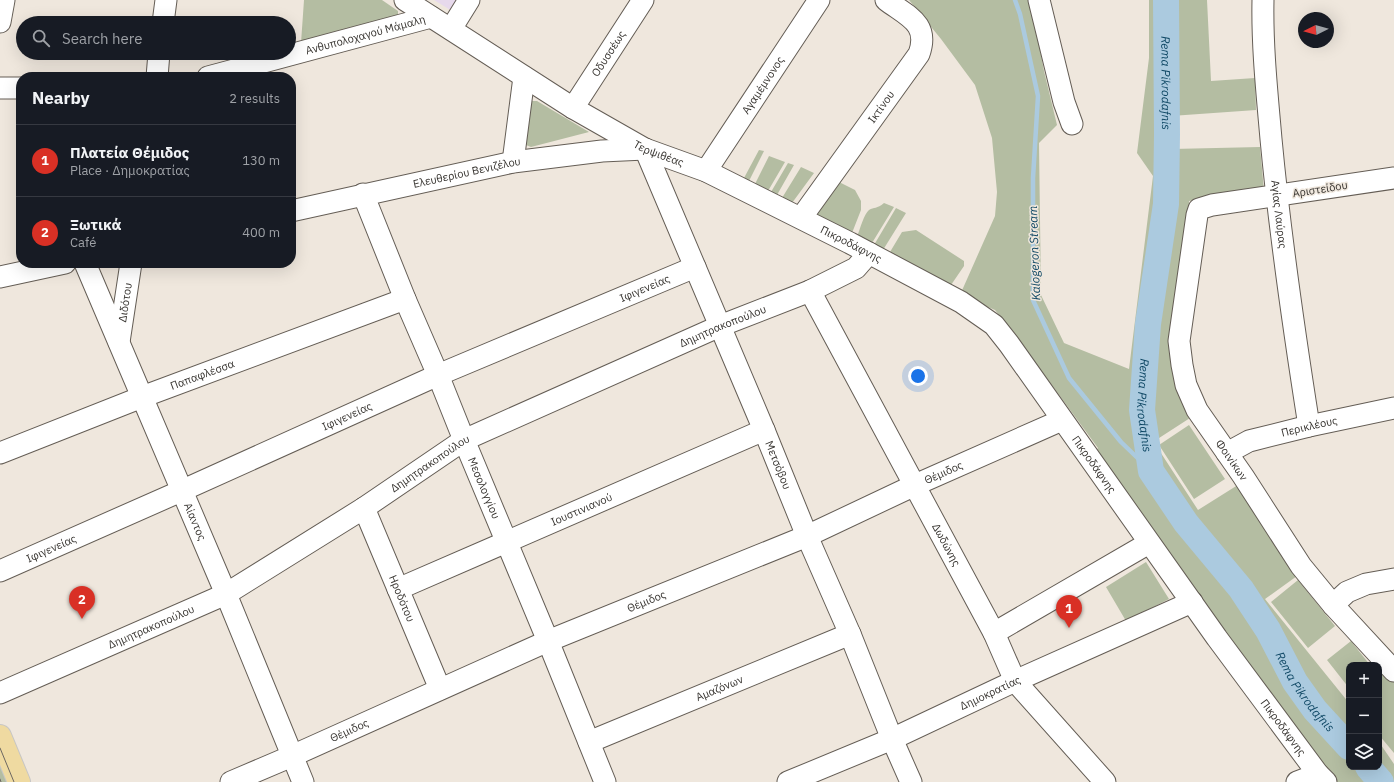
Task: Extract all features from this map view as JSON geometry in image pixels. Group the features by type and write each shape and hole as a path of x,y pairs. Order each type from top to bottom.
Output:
{"main road":[{"path":"0,736 19,782"}],"street":[{"path":"0,22 4,0"},
{"path":"164,16 166,0"},
{"name":"Τερψιθέας","path":"405,0 573,108 645,149 706,171 801,218"},
{"path":"451,29 469,0"},
{"name":"Οδυσσέως","path":"573,108 643,0"},
{"name":"Αγαμέμνονος","path":"706,171 819,0"},
{"name":"Ικτίνου","path":"801,218 919,54 923,44 922,33 917,23 886,0"},
{"path":"1039,0 1064,102 1072,124"},
{"name":"Αγίας Λαύρας","path":"1263,0 1265,69 1277,196 1290,302 1309,426"},
{"name":"Ανθυπολοχαγού Μάμαλη","path":"296,53 431,17"},
{"path":"158,72 159,60"},
{"name":"Ανθυπολοχαγού Μάμαλη","path":"227,72 271,60"},
{"path":"513,162 524,77"},
{"path":"0,88 16,88"},
{"name":"Ελευθερίου Βενιζέλου","path":"296,210 513,162 602,151 645,149"},
{"name":"Μετσόβου","path":"645,149 764,430 806,536 850,634 911,782"},
{"name":"Αριστείδου","path":"1199,209 1212,205 1394,178"},
{"name":"Μεσολογγίου","path":"363,194 605,782"},
{"name":"Φοινίκων","path":"1199,209 1179,341 1186,385 1197,410 1302,566 1332,605 1394,671"},
{"name":"Πικροδάφνης","path":"801,218 961,302 994,326 1009,344 1149,543 1322,778"},
{"name":"Δημητρακοπούλου","path":"0,693 226,594 364,508 464,440 720,326 810,291 856,268 868,253"},
{"name":"Ιφιγενείας","path":"0,571 438,375 695,267"},
{"path":"0,278 43,268"},
{"name":"Αίαντος","path":"86,268 226,594 303,782"},
{"name":"Διδότου","path":"119,342 130,268"},
{"name":"Δωδώνης","path":"810,291 994,633 1015,681 1105,782"},
{"name":"Παπαφλέσσα","path":"0,453 142,397 405,299"},
{"name":"Περικλέους","path":"1227,453 1249,441 1309,426 1394,408"},
{"name":"Θέμιδος","path":"231,782 548,641 806,536 914,485 1062,420"},
{"name":"Ιουστινιανού","path":"398,589 764,430"},
{"name":"Ηροδότου","path":"364,508 440,689"},
{"path":"994,633 1149,543"},
{"path":"1332,605 1347,592 1366,584 1394,579"},
{"name":"Δημοκρατίας","path":"788,782 892,739 1015,681 1192,602"},
{"name":"Αμαζόνων","path":"589,742 850,634"},
{"path":"1297,782 1322,778"}],"shaded area":[{"path":"434,0 459,0 452,11"}],"green space":[{"path":"304,0 382,0 398,11 398,14 395,19 301,43"},
{"path":"909,0 1031,0 1044,71 1057,125 1039,143 1041,295 1064,343 1129,369 1153,176 1137,153 1149,58 1149,0 1207,0 1211,81 1255,78 1256,110 1171,116 1172,149 1260,147 1264,191 1189,201 1190,223 1171,338 1190,418 1156,440 1157,447 1198,510 1241,483 1297,576 1265,599 1346,699 1346,770 1382,770 1382,746 1394,764 1394,782 1336,782 1094,453 1098,448 1015,335 995,310 960,295 995,216 997,192 992,138 975,85 941,39"},
{"path":"532,101 537,101 589,132 531,147 526,145 524,134 525,122"},
{"path":"759,150 764,151 749,181 744,178"},
{"path":"769,156 785,162 768,191 755,184"},
{"path":"788,163 794,165 777,195 771,192"},
{"path":"801,167 814,173 792,203 782,198"},
{"path":"837,181 855,190 861,201 861,210 852,233 815,215"},
{"path":"884,203 894,207 872,243 859,237 858,234 867,212"},
{"path":"896,208 906,213 883,250 874,245"},
{"path":"916,230 964,261 964,266 951,285 947,285 890,252 902,232"},
{"path":"1189,425 1225,479 1194,499 1159,445"},
{"path":"1146,562 1169,599 1126,621 1106,587"},
{"path":"1298,580 1335,626 1308,648 1271,602"},
{"path":"1351,641 1368,662 1346,662 1346,684 1327,660"},
{"path":"1382,670 1394,679 1394,753 1382,739"},
{"path":"0,744 15,782 0,782"}],"waterway":[{"name":"Kalogeron Stream","path":"1015,0 1020,14 1038,96 1033,178 1033,300 1069,378 1121,442 1151,471"},
{"name":"Rema Pikrodafnis","path":"1166,0 1166,204 1148,324 1142,410 1151,471 1186,523 1241,589 1268,630 1295,682 1315,710 1346,744"},
{"name":"Rema Pikrodafnis","path":"1371,770 1381,782"}],"tram line":[{"path":"0,748 14,782"}],"place":[{"name":"Ξωτικά","path":"82,619"},
{"name":"Πλατεία Θέμιδος","path":"1069,628"}]}
